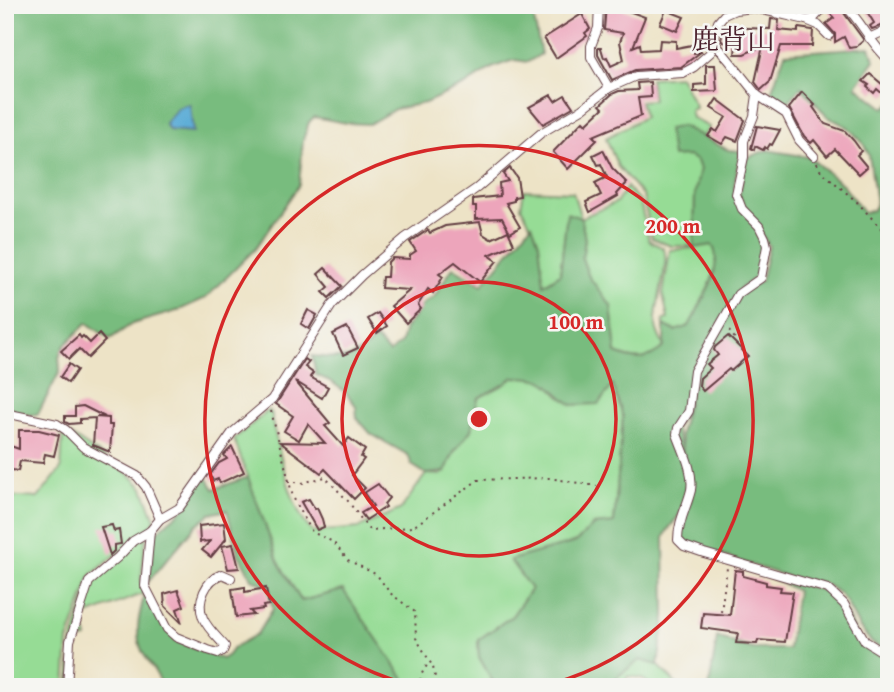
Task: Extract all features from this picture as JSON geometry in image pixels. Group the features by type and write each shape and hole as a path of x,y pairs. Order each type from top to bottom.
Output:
{"street":[{"path":"599,5 598,27 591,57 610,88"},
{"path":"806,20 813,19 825,5"},
{"path":"844,5 876,48 889,60"},
{"path":"67,687 70,641 87,586 133,541 149,531 160,519 179,508 232,433 269,403 332,305 405,238 477,188 541,133 582,109 610,88 636,76 683,73 704,60 715,43 718,22 724,15 735,10 754,8 806,20 825,29 829,36"},
{"path":"869,37 889,29"},
{"path":"715,43 757,95 786,114 799,140 814,156"},
{"path":"757,95 754,117 744,141 744,158 737,194 742,209 759,226 765,237 767,246 762,275 756,283 738,294 694,371 689,411 677,434 690,472 691,485 680,519 678,537 684,546 828,589 844,604 865,641 889,656"},
{"path":"5,413 57,424 83,447 136,476 146,487 152,506 160,519"},
{"path":"149,531 145,586 166,629 176,637 208,650 219,653 223,651 225,646 204,620 201,610 207,584 213,577 222,574 231,578"}],"path":[{"path":"814,156 819,169 857,202 889,237"},
{"path":"721,323 737,341"},
{"path":"269,403 293,497 312,532 333,542 348,560 377,575 390,593 415,612 416,638 429,661 437,687"},
{"path":"288,481 302,483 325,477 348,501 369,530 413,527 478,481 549,478 597,486"},
{"path":"722,612 728,560"},
{"path":"419,687 421,674 429,661"}],"green space":[{"path":"5,5 536,5 534,19 541,54 528,62 515,60 492,68 465,85 425,103 395,109 369,124 314,117 309,122 303,140 299,185 255,249 206,298 177,311 132,324 110,339 87,323 64,346 59,357 60,371 38,414 31,415 5,409"},
{"path":"870,47 875,60 856,86 884,108 889,104 889,652 872,643 839,593 823,583 789,577 686,544 680,537 691,498 680,434 696,371 740,294 761,281 769,246 739,198 746,158 767,150 809,157 842,184 864,213 873,210 876,203 869,155 863,143 848,127 828,117 801,87 784,107 770,95 785,53"},
{"path":"680,76 696,108 690,110 692,118 709,127 703,137 682,126 688,155 697,161 700,169 695,193 694,246 671,246 652,238 643,196 618,167 606,138 644,117 640,101 653,100 650,78"},
{"path":"682,126 728,150 740,151 734,187 756,225 764,246 759,274 740,289 691,371 686,410 675,428 687,482 684,504 664,538 665,617 658,665 640,660 618,676 612,687 496,687 479,657 478,640 512,616 531,589 510,560 576,542 593,525 614,523 623,417 613,385 598,404 572,405 542,381 513,377 478,398 471,430 454,452 445,472 426,474 412,465 408,455 371,434 357,418 356,406 346,393 332,382 316,375 312,356 346,358 376,339 389,353 401,343 405,328 423,304 434,297 453,267 482,285 532,224 539,243 544,285 560,274 567,213 581,218 585,239 582,259 589,277 611,306 616,353 642,359 658,352 664,347 664,325 675,331 689,326 714,275 716,264 712,245 694,248 695,193 700,169 697,161 688,156 672,157 668,129"},
{"path":"627,187 640,202 649,240 663,248 665,254 656,318 664,347 652,355 636,359 616,353 611,306 589,277 582,258 585,239 581,218 617,202"},
{"path":"524,190 573,192 581,218 567,214 560,274 543,285 537,244 521,207"},
{"path":"712,245 716,252 716,268 689,327 680,331 673,330 664,325 663,320 668,319 663,294 670,250"},
{"path":"513,377 534,377 546,381 562,398 598,404 613,385 623,417 614,524 593,525 577,542 510,560 531,589 512,616 478,640 479,657 496,687 410,687 343,591 301,601 278,561 234,439 269,410 292,497 305,523 313,532 359,528 401,509 426,474 440,475 445,472 454,452 471,430 478,398"},
{"path":"63,430 128,473 143,488 155,520 91,575 68,641 65,687 11,687 5,685 5,496 38,498 61,469"},
{"path":"206,476 214,489 248,477 278,561 301,601 343,590 410,687 162,687 143,653 138,638 138,623 145,593 176,641 222,659 233,648 257,634 273,609 268,586 252,579 238,553 227,510 210,514 196,525 148,582 155,533 181,511"},
{"path":"146,536 141,580 145,593 82,617 87,638 75,643 72,687 69,687 72,642 90,584"},
{"path":"772,578 826,591 842,606 858,637 869,648 889,658 889,687 709,687 717,637 753,649 788,649 797,591"},
{"path":"640,660 658,665 679,687 654,687 641,678 628,676 622,687 612,687 618,676"}],"water":[{"path":"190,105 193,132 169,130 165,123 178,108"}],"building":[{"path":"606,5 645,17 633,47 640,44 641,50 659,49 660,40 676,41 676,48 692,45 694,53 702,51 681,67 635,70 612,80 598,55 598,48 601,48 604,58 607,57 611,66 624,60 620,42 623,33 604,30"},
{"path":"832,5 838,5 863,39 856,47 849,48 844,37 835,42 835,34 826,24 834,18 829,12"},
{"path":"863,5 889,5 889,23 872,29 870,26 874,23"},
{"path":"666,10 684,17 677,31 660,24"},
{"path":"582,14 590,29 585,33 587,36 556,58 544,38"},
{"path":"771,19 779,20 778,30 813,30 812,46 781,46 770,82 761,90 755,82 763,46 744,54 735,54 736,44 721,40 724,27 770,29"},
{"path":"706,65 715,65 717,91 694,92 694,85 706,84"},
{"path":"870,74 882,84 889,76 889,93 885,96 877,89 874,93 867,87 869,85 863,81"},
{"path":"650,82 651,97 638,98 641,116 593,136 597,140 568,169 553,152 583,121 586,124 603,108 600,105 612,94 638,90 637,83"},
{"path":"802,92 815,105 813,107 825,124 845,131 861,151 857,155 867,167 859,174 835,149 827,156 814,140 811,143 804,136 789,108"},
{"path":"551,95 555,101 565,95 573,107 543,124 529,107"},
{"path":"717,99 745,120 737,141 727,137 722,144 708,136 713,129 717,132 726,117 711,108"},
{"path":"757,126 780,130 767,149 755,146 754,150 751,148"},
{"path":"603,150 612,168 627,183 618,196 590,212 586,202 601,195 595,183 607,177 593,155"},
{"path":"510,168 517,178 520,196 506,203 520,227 510,233 502,218 476,219 473,199 500,196 499,183 508,181 503,174"},
{"path":"480,222 483,234 491,239 508,231 514,244 489,255 497,261 480,282 455,262 439,274 443,277 433,293 428,289 418,305 421,309 406,323 391,306 410,290 381,288 382,277 387,277 388,262 392,258 410,259 410,255 416,251 410,242 428,230 430,233 445,226"},
{"path":"325,268 342,286 329,298 323,292 329,287 318,274"},
{"path":"308,310 317,315 309,329 301,324"},
{"path":"378,313 387,326 377,333 368,319"},
{"path":"347,327 358,348 343,355 333,334"},
{"path":"99,334 105,341 88,358 79,349 69,359 61,351 79,335 90,343"},
{"path":"728,336 748,356 703,391 699,386 700,378 711,368 707,364 718,355 715,347"},
{"path":"305,359 309,362 305,367 313,373 310,377 328,387 322,398 295,381 330,423 325,426 343,446 349,438 365,450 361,457 364,459 352,475 365,488 354,499 325,469 321,473 280,442 325,443 308,424 299,440 284,431 293,416 276,404"},
{"path":"69,364 77,370 68,383 60,377"},
{"path":"83,406 105,417 96,417 109,418 109,425 112,425 110,452 93,445 95,418 80,419 80,423 65,422 65,416 75,416 75,407"},
{"path":"19,430 39,430 59,435 54,456 45,454 43,463 20,461 18,471 6,469 8,458 5,457 5,444 19,449"},
{"path":"232,447 244,472 220,483 218,479 213,481 210,475 219,463 227,459 224,455"},
{"path":"378,484 389,498 384,504 386,507 366,520 361,513 373,506 364,493"},
{"path":"309,499 322,519 324,527 317,530 301,502"},
{"path":"224,523 226,539 211,557 202,550 210,541 200,542 199,526"},
{"path":"112,525 114,531 119,530 121,544 114,545 114,551 110,555 101,527"},
{"path":"233,544 239,568 228,569 222,546"},
{"path":"735,570 743,571 743,576 766,582 766,585 781,587 780,591 793,592 785,642 758,640 757,644 736,643 738,633 701,628 703,613 730,615"},
{"path":"245,587 245,592 266,588 269,605 263,606 264,609 250,611 254,615 236,617 232,589"},
{"path":"178,590 184,606 177,609 182,623 165,606 164,594"}],"district":[{"name":"鹿背山","path":"733,38"}]}
